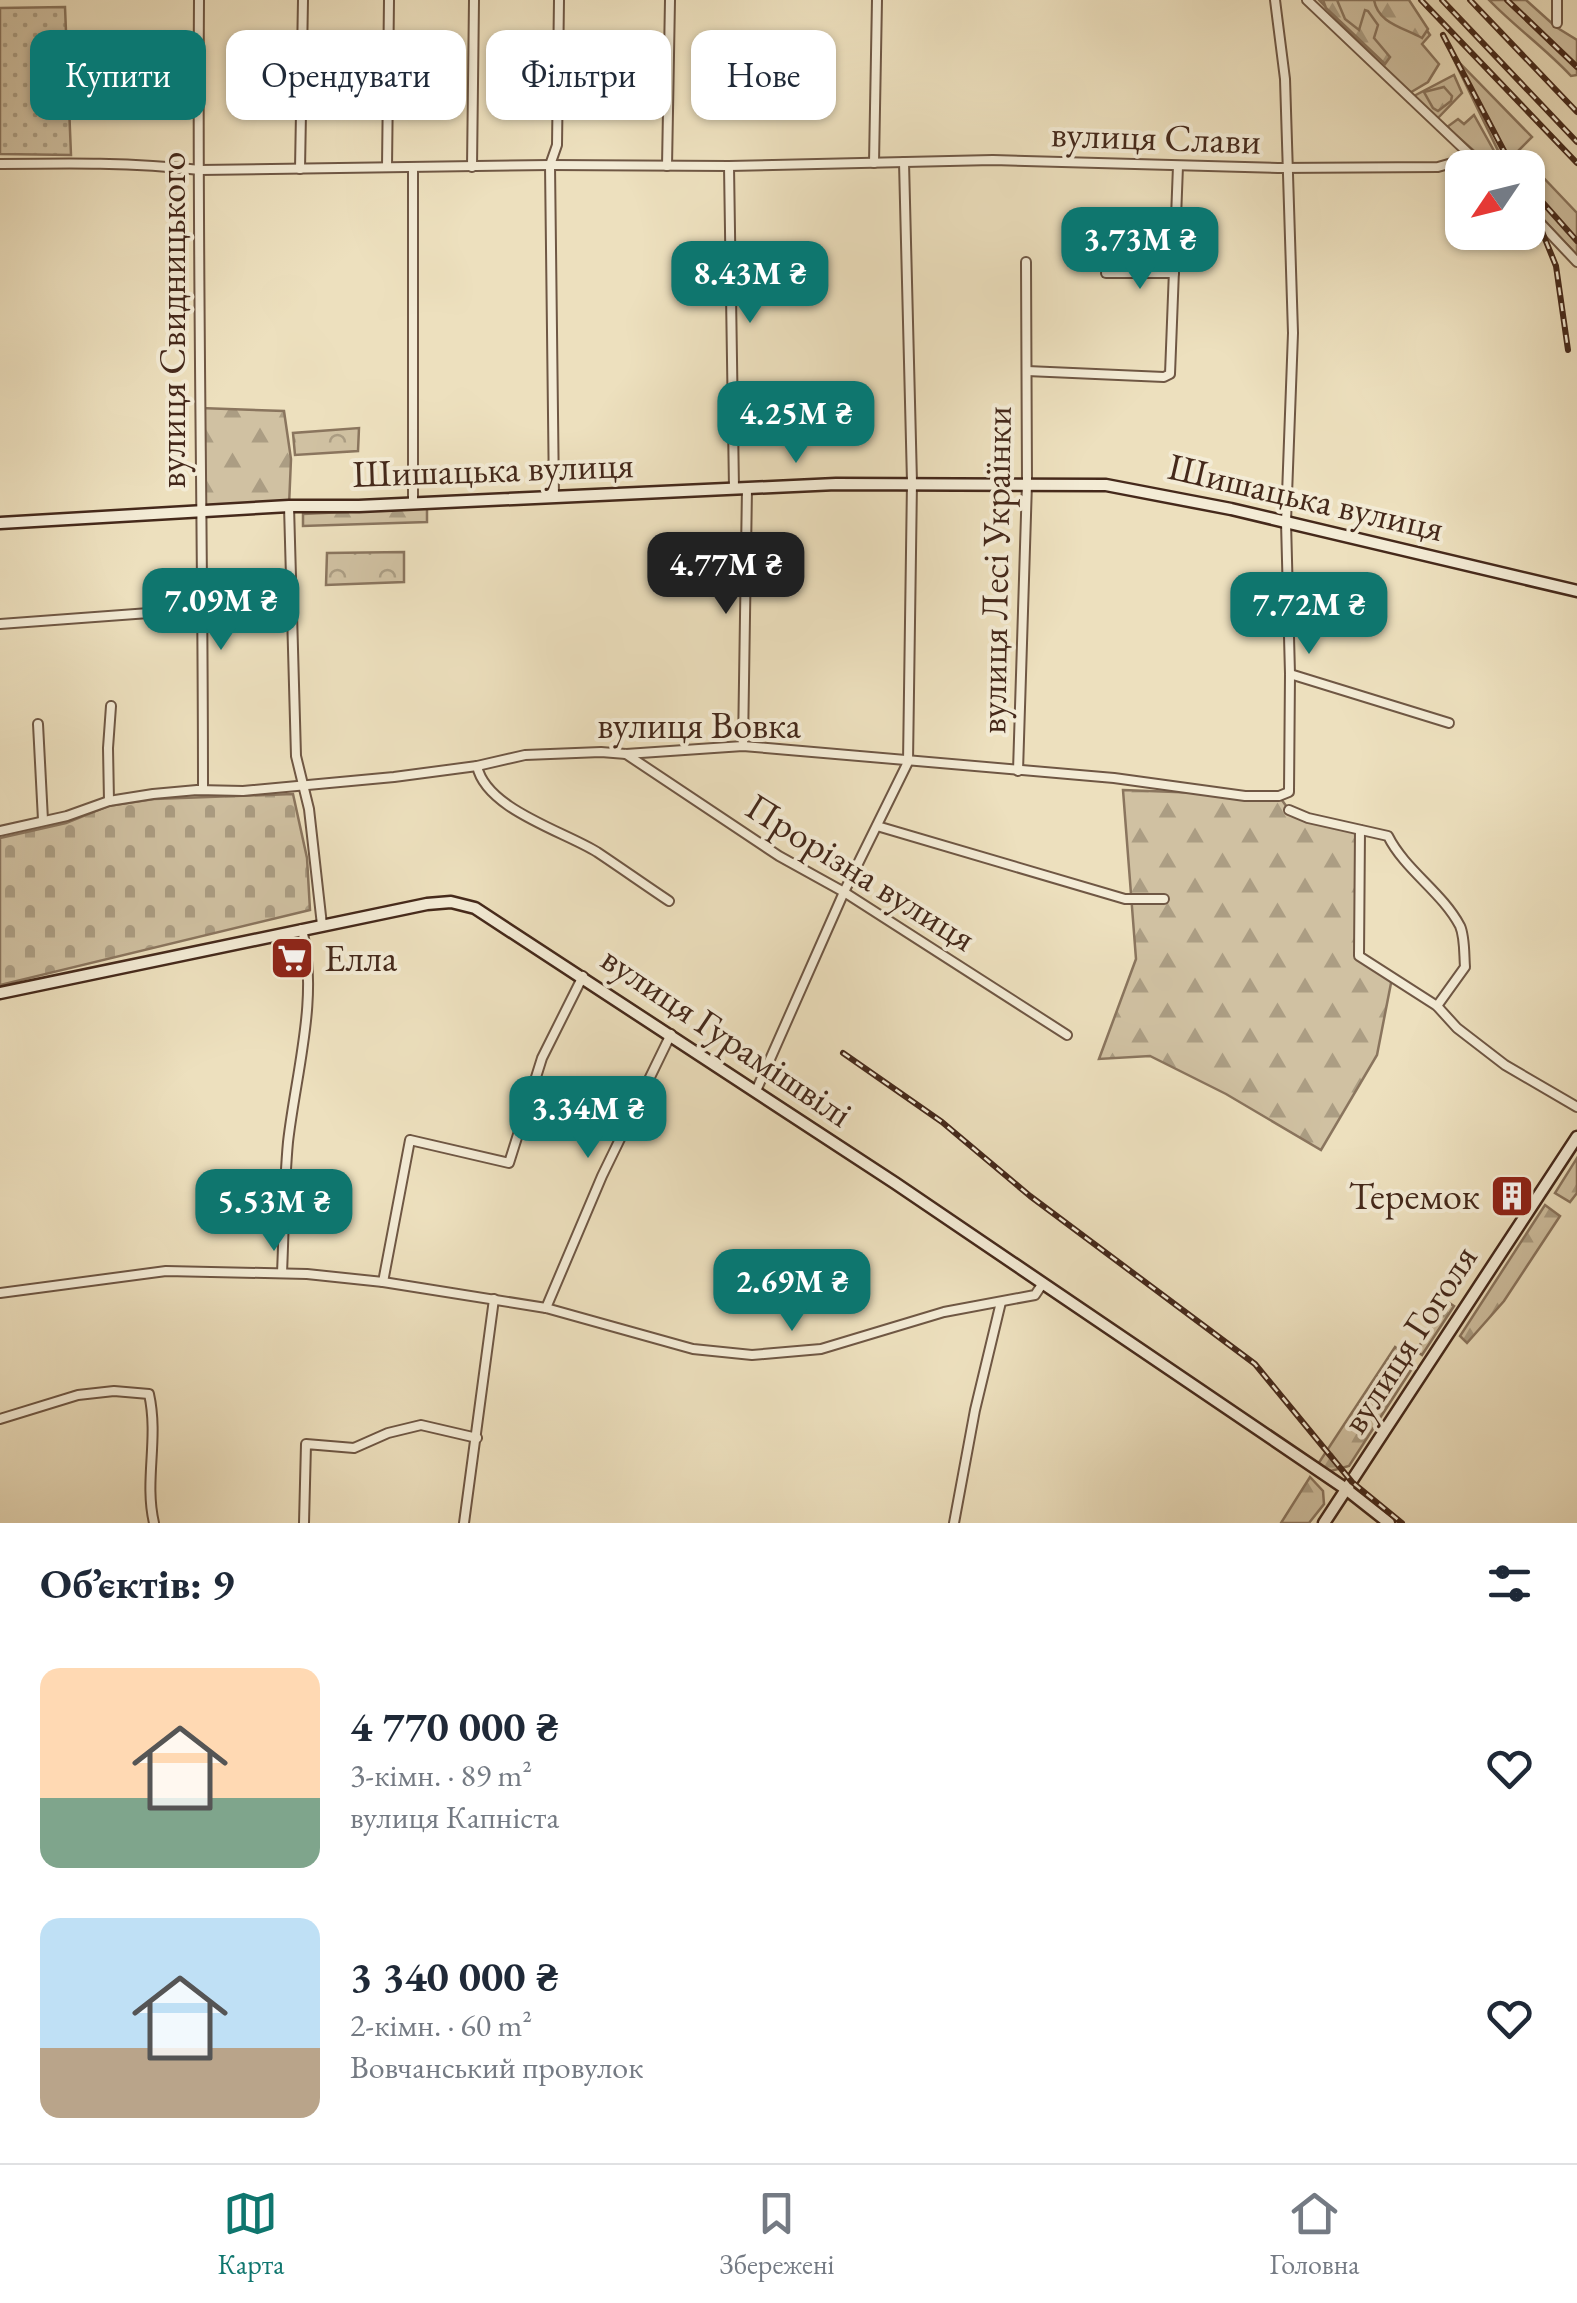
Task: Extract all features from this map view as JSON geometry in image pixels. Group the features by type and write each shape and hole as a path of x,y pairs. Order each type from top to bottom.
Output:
{"street":[{"name":"вулиця Свидницького","path":"199,0 202,790"},
{"path":"300,169 302,0"},
{"path":"388,167 390,0"},
{"path":"472,166 474,0"},
{"path":"554,498 550,164 558,145 559,0"},
{"path":"667,166 670,0"},
{"path":"874,163 877,0"},
{"path":"1275,0 1285,79 1293,333 1286,522 1290,674 1449,722"},
{"path":"1307,0 1465,150"},
{"path":"1557,0 1557,23"},
{"name":"вулиця Слави","path":"0,164 96,162 200,170 994,160 1288,168 1445,164"},
{"path":"756,1091 844,892 908,762 912,482 904,162"},
{"path":"729,166 740,488 743,746"},
{"name":"вулиця Лесі Українки","path":"1027,371 1167,376 1171,370 1178,166"},
{"path":"412,501 413,167"},
{"path":"1545,228 1577,262"},
{"name":"вулиця Лесі Українки","path":"1018,771 1027,482 1026,262"},
{"path":"1106,273 1174,273"},
{"name":"Шишацька вулиця","path":"0,524 200,516 289,506 740,488 912,482 1106,485 1149,491 1577,591"},
{"path":"289,506 296,756 309,809 322,925"},
{"path":"0,624 202,609"},
{"name":"вулиця Вовка","path":"0,831 67,816 109,801 202,790 303,786 477,766 525,756 743,746 1174,784 1244,796 1280,796 1289,792 1290,674"},
{"path":"109,801 111,706"},
{"path":"38,724 44,820"},
{"name":"Прорізна вулиця","path":"626,754 778,856 844,892 1066,1036"},
{"path":"477,766 484,782 516,811 594,850 669,901"},
{"path":"1288,810 1388,836 1396,851 1425,879 1462,929 1466,967 1437,1006"},
{"path":"877,826 1110,896 1164,899"},
{"path":"1360,830 1359,956 1437,1006 1457,1028 1505,1065 1577,1107"},
{"name":"вулиця Гурамішвілі","path":"0,993 428,904 475,908 1043,1283 1346,1489 1389,1523"},
{"path":"282,1273 288,1146 307,1012 308,966 302,928"},
{"path":"383,1282 410,1140 509,1163 542,1058 583,976"},
{"path":"546,1308 602,1176 671,1034"},
{"name":"вулиця Гоголя","path":"1324,1523 1577,1137"},
{"path":"0,1294 166,1272 282,1273 383,1282 546,1308 693,1349 752,1355 821,1349 944,1312 1035,1295 1043,1283"},
{"path":"464,1523 494,1300"},
{"path":"954,1523 1001,1302"},
{"path":"0,1419 78,1394 149,1394 155,1444 149,1503 154,1523"},
{"path":"304,1523 306,1444 354,1448 388,1433 421,1425 477,1438"}],"green space":[{"path":"1319,0 1406,0 1430,35 1422,44 1439,64 1428,82 1408,94"},
{"path":"1323,0 1337,0 1345,19 1359,30 1365,10 1368,11 1378,25 1374,38 1390,57 1385,64 1326,8"},
{"path":"1374,0 1409,0 1428,29 1422,38 1392,24 1380,14"},
{"path":"1489,0 1526,0 1577,40 1577,75 1571,76"},
{"path":"65,7 66,30 30,30 30,120 70,120 71,155 0,154 0,8"},
{"path":"1451,54 1532,137 1519,150 1498,150"},
{"path":"1454,75 1462,93 1436,120 1412,97"},
{"path":"1444,87 1452,96 1451,101 1438,111 1424,92"},
{"path":"1474,115 1494,150 1473,150 1447,127 1458,119 1464,124"},
{"path":"1545,179 1577,213 1577,255 1545,221"},
{"path":"200,408 284,411 291,459 289,506 200,512"},
{"path":"359,428 358,451 295,455 293,433"},
{"path":"427,508 427,522 303,526 303,514"},
{"path":"404,552 404,582 326,585 327,553"},
{"path":"1123,790 1279,796 1289,810 1360,830 1359,956 1392,978 1377,1055 1321,1150 1226,1094 1150,1056 1099,1059 1136,959"},
{"path":"293,794 307,858 310,910 0,985 0,838 66,823 108,806 154,799"},
{"path":"1577,1158 1577,1193 1570,1202 1555,1193"},
{"path":"1545,1205 1560,1216 1504,1301 1467,1343 1460,1336"},
{"path":"1448,1302 1454,1306 1422,1355 1416,1351"},
{"path":"1395,1347 1415,1364 1349,1466 1331,1471 1318,1464"},
{"path":"1310,1477 1323,1491 1324,1504 1309,1523 1281,1523"}],"railway":[{"path":"1421,0 1577,163"},
{"path":"1442,0 1577,142"},
{"path":"1470,0 1577,112"},
{"path":"1507,0 1577,67"},
{"path":"1443,35 1504,150"},
{"path":"1545,205 1577,241"},
{"path":"1545,239 1556,266 1568,350"},
{"path":"843,1053 942,1122 1030,1196 1255,1364 1352,1482 1402,1523"}],"place":[{"name":"Елла","path":"292,958"},
{"name":"Теремок","path":"1512,1196"}]}
